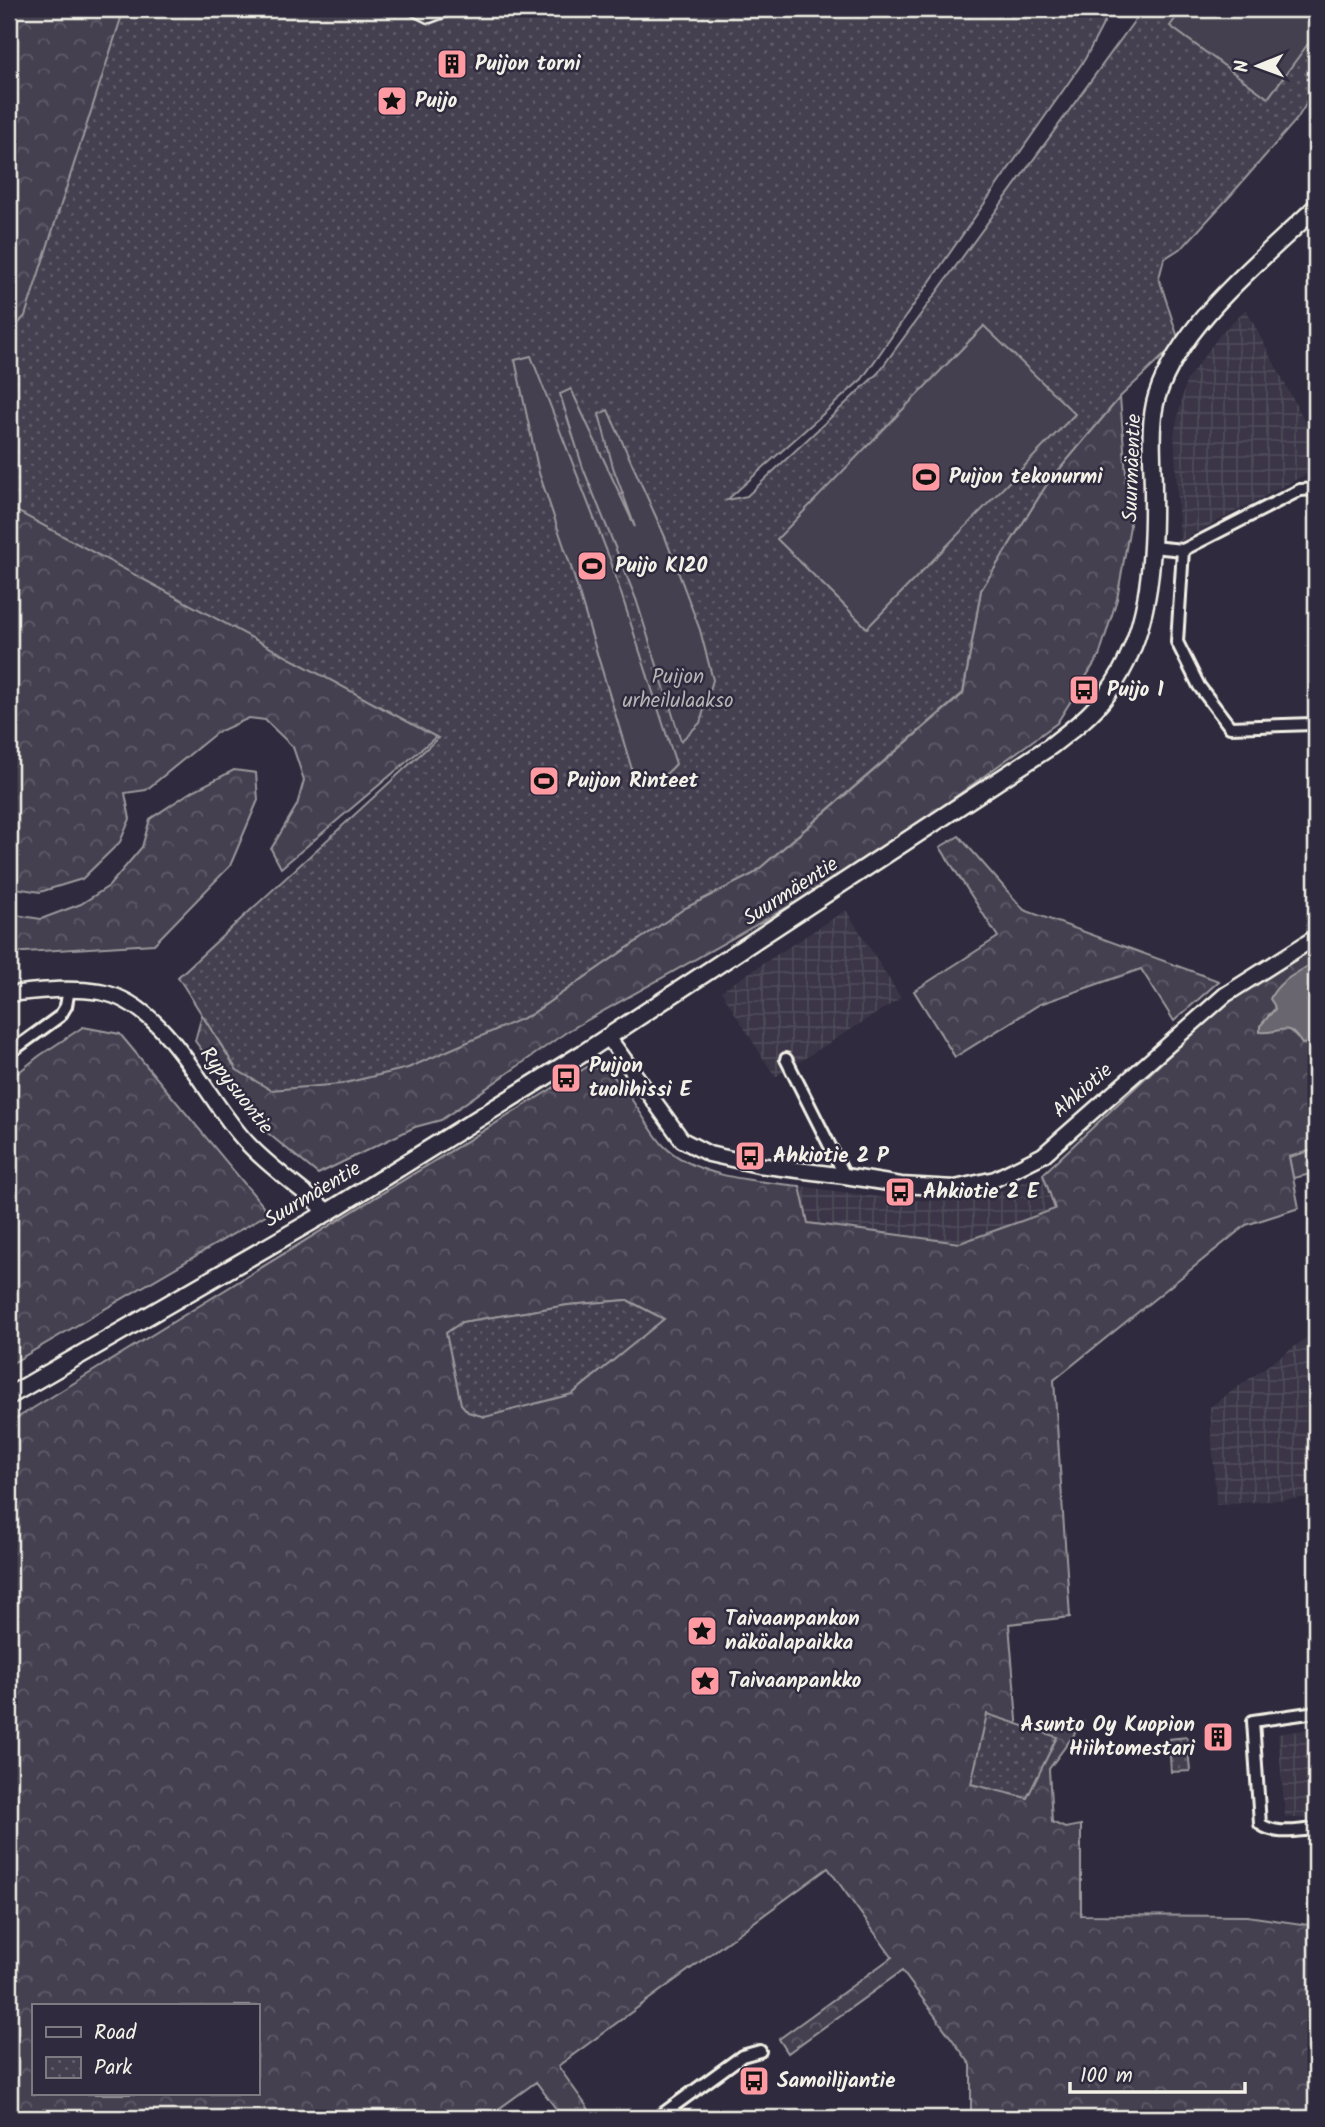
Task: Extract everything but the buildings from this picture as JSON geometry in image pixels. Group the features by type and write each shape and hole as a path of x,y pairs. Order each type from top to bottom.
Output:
{"main road":[{"name":"Suurmäentie","path":"9,1396 328,1212 608,1037 1048,748 1086,717 1107,694 1133,650 1143,617 1152,547 1152,435 1157,398 1177,352 1215,305 1316,207"}],"street":[{"path":"417,9 429,15 445,9"},
{"path":"1152,547 1183,550 1300,490 1316,489"},
{"path":"1183,550 1177,642 1199,686 1230,727 1312,724 1316,720"},
{"name":"Ahkiotie","path":"608,1037 682,1140 709,1154 758,1165 845,1175 901,1185 955,1188 995,1179 1043,1154 1224,995 1316,937"},
{"path":"9,994 69,989 66,1006 60,1016 9,1053"},
{"name":"Rypysuontie","path":"69,989 102,992 146,1015 161,1029 249,1146 328,1212"},
{"path":"786,1059 845,1175"},
{"path":"1316,1712 1253,1721 1260,1825 1278,1832 1316,1829"},
{"path":"657,2118 742,2056 760,2050"}],"shaded area":[{"path":"1246,309 1316,443 1316,469 1180,541 1174,434 1186,381 1222,332"},
{"path":"846,910 901,998 775,1077 721,991"},
{"path":"1316,961 1316,1041 1302,1044 1297,1036 1284,1029 1260,1032 1260,1026 1275,1009 1270,999 1274,992 1284,982"},
{"path":"1043,1174 1055,1209 960,1243 808,1223 800,1186 900,1200 974,1201"},
{"path":"1316,1331 1316,1497 1216,1505 1210,1407"},
{"path":"1316,1728 1316,1820 1285,1817 1278,1734"}],"green space":[{"path":"9,9 316,9 489,692 281,868 271,849 297,805 304,780 293,747 265,720 249,718 216,733 146,790 125,793 130,819 120,842 82,879 40,892 9,887"},
{"name":"Puijo","path":"124,9 1111,9 1085,59 862,379 727,500 747,496 878,373 1143,9 1316,9 1316,88 1297,119 1231,195 1184,246 1164,259 1159,278 1179,341 1120,397 1047,484 981,590 963,693 753,874 685,908 530,1015 408,1068 341,1084 271,1090 237,1070 178,977 438,738 9,507 9,334 25,316"},
{"path":"1182,9 1316,9 1316,33 1268,98 1170,26"},
{"name":"Puijon tekonurmi","path":"984,326 1075,414 867,628 777,539"},
{"name":"Puijo K120","path":"531,356 611,562 676,764 653,781 636,783 572,570 539,473 515,360"},
{"name":"Puijon urheilulaakso","path":"571,389 635,527 613,467 599,414 608,410 665,537 700,630 713,680 700,723 681,741 636,599 583,468 560,394"},
{"path":"1120,397 1130,526 1117,599 1099,656 1057,723 892,843 832,882 568,1031 441,1120 415,1127 318,1174 259,1126 195,1041 202,1015 237,1070 530,1015 685,908 753,874 963,694 981,590 1047,484"},
{"path":"234,770 256,773 258,800 230,866 154,944 9,953 9,914 41,919 81,904 109,886 142,847 150,819 189,793"},
{"path":"959,836 1024,910 1219,981 1174,1021 1141,969 1040,1004 955,1057 914,991 998,937 940,847"},
{"path":"1316,942 1316,961 1306,968 1274,1005 1275,1009 1268,1016 1267,1032 1286,1027 1295,1033 1303,1044 1316,1041 1316,1149 1289,1157 1299,1208 1246,1225 1054,1380 1070,1617 1009,1624 1018,1732 1083,1722 1049,1769 1052,1822 1065,1828 1081,1825 1081,1915 1247,1916 1316,1926 1316,2118 971,2118 971,2065 902,1971 788,2053 779,2039 892,1957 828,1868 558,2066 595,2118 563,2118 536,2082 486,2118 9,2118 9,1423 587,1067 603,1070 615,1078 663,1145 692,1165 728,1176 800,1186 808,1223 960,1243 1055,1209 1043,1174 1235,994","holes":["627,1300 663,1319 572,1394 462,1322 568,1305"]},
{"path":"83,1027 120,1034 269,1213 9,1365 9,1080"},
{"path":"1316,1149 1316,1173 1293,1178 1289,1157"},
{"path":"627,1300 664,1319 572,1394 485,1417 468,1412 461,1404 446,1333 462,1322 568,1305"},
{"path":"987,1714 1057,1737 1027,1798 971,1784"},
{"path":"1187,1737 1190,1771 1171,1772 1169,1739"}],"place":[{"name":"Puijon torni","path":"452,64"},
{"name":"Puijo","path":"392,101"},
{"name":"Puijon tekonurmi","path":"926,477"},
{"name":"Puijo K120","path":"592,566"},
{"name":"Puijo 1","path":"1084,690"},
{"name":"Puijon Rinteet","path":"544,781"},
{"name":"Puijon tuolihissi E","path":"566,1078"},
{"name":"Ahkiotie 2 P","path":"750,1156"},
{"name":"Ahkiotie 2 E","path":"900,1192"},
{"name":"Taivaanpankon näköalapaikka","path":"702,1631"},
{"name":"Taivaanpankko","path":"705,1681"},
{"name":"Asunto Oy Kuopion Hiihtomestari","path":"1218,1737"},
{"name":"Samoilijantie","path":"754,2081"}]}
